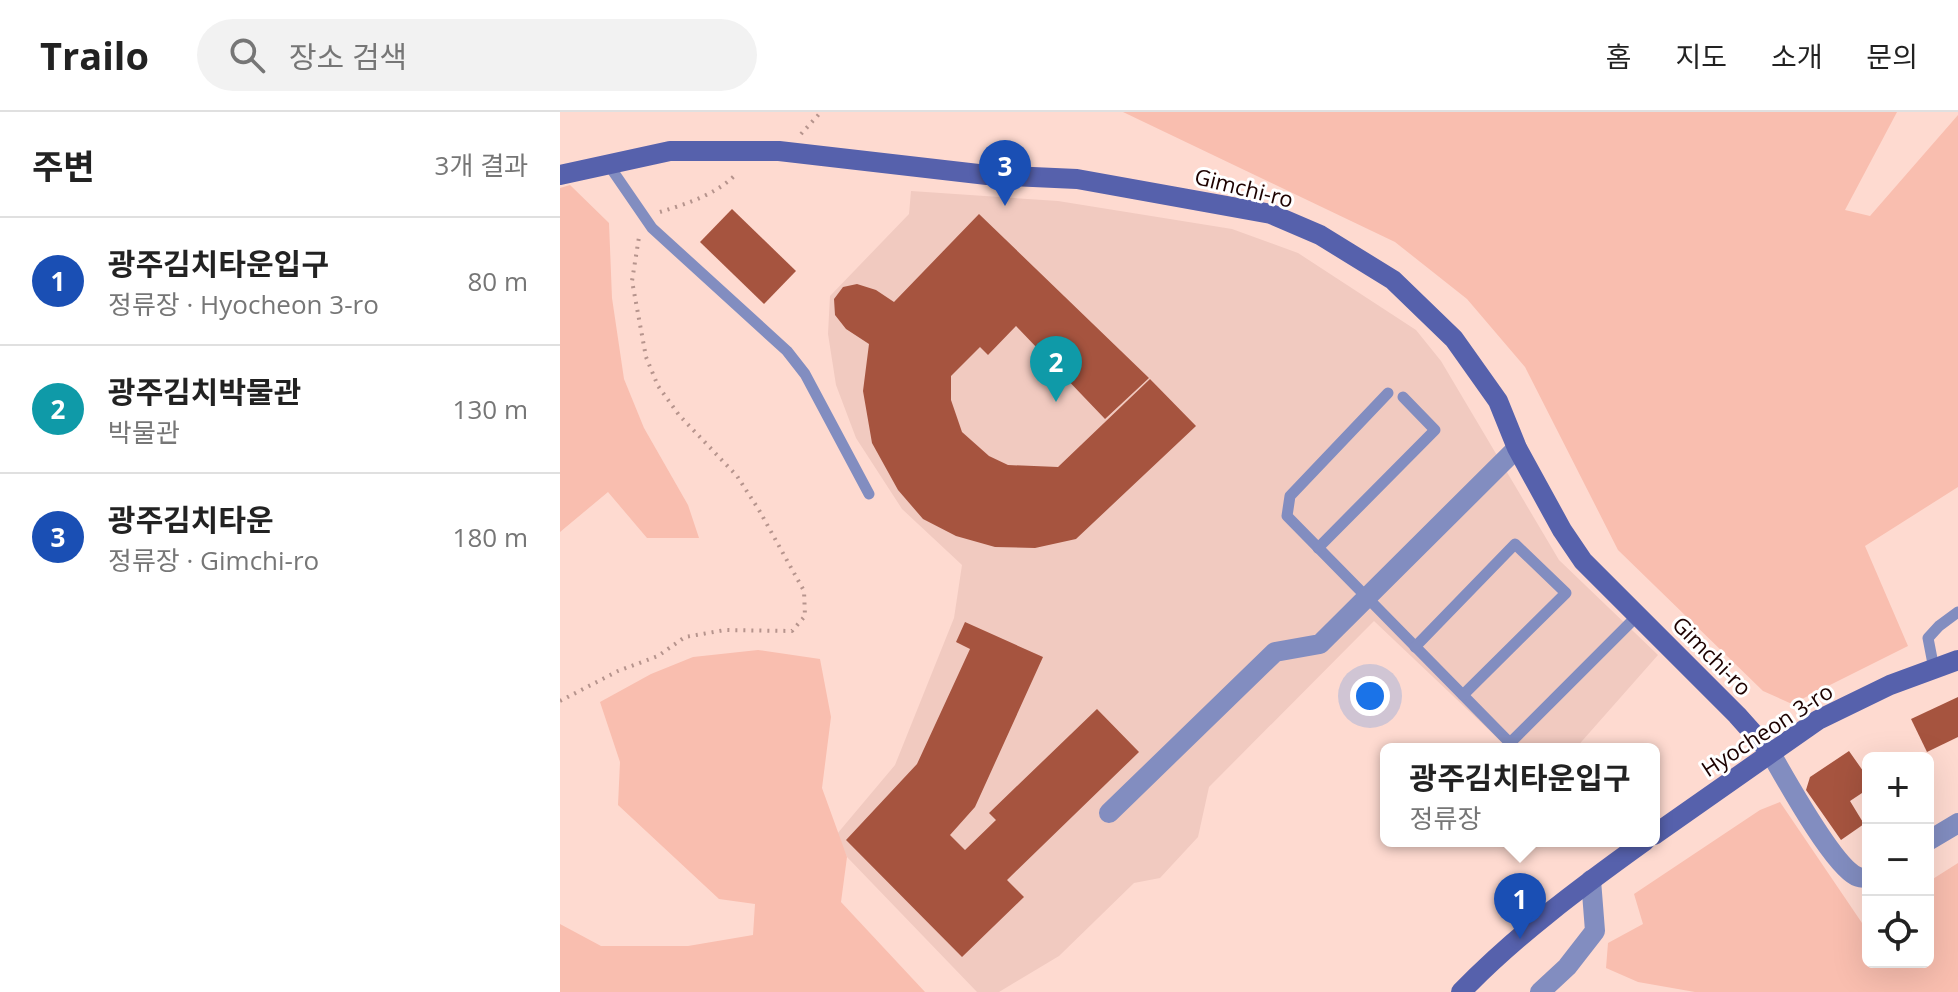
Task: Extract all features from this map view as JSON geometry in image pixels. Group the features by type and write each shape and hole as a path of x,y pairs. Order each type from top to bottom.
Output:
{"street":[{"name":"Gimchi-ro","path":"560,175 670,151 785,151 987,175 1077,179 1271,214 1320,235 1393,280 1454,339 1498,401 1517,448 1562,530 1583,561 1770,752"},
{"path":"1109,813 1275,652 1320,644 1517,448"},
{"name":"Hyocheon 3-ro","path":"1660,831 1818,720 1890,685 1958,660"},
{"path":"1770,752 1810,819 1845,867 1862,877"},
{"path":"1934,837 1958,823"},
{"path":"1461,992 1591,880 1637,847"},
{"path":"1540,992 1567,967 1595,931 1591,880"}],"lane":[{"path":"608,164 645,219 787,351 805,374 869,494"},
{"path":"1388,393 1290,496 1287,516 1510,743 1637,616"},
{"path":"1318,548 1435,430 1403,397"},
{"path":"1415,647 1515,544 1566,593 1463,695"},
{"path":"1934,669 1928,638 1958,612"}],"path":[{"path":"560,701 618,671 658,656 685,637 725,630 792,631 805,616 804,591 759,510 737,476 679,415 658,386 646,357 632,281 640,231 645,219 682,206 731,179 758,151"}],"shaded area":[{"path":"1123,112 1897,112 1845,210 1870,216 1958,115 1958,487 1865,546 1908,646 1792,704 1763,691 1618,550 1525,367 1467,299 1395,242"},
{"path":"570,185 609,223 612,298 624,379 644,428 688,505 699,538 647,538 608,492 560,532 560,188"},
{"path":"911,191 1058,201 1232,229 1298,253 1416,330 1441,361 1559,560 1658,655 1580,743 1503,743 1374,621 1209,787 1198,837 1160,878 1134,883 1059,956 999,992 977,992 847,857 837,834 895,765 954,618 962,565 902,509 856,438 836,385 828,334 830,296 909,214"},
{"path":"758,650 820,659 831,717 822,788 847,857 841,902 925,992 560,992 560,924 601,946 688,946 753,935 755,904 719,899 618,805 620,762 600,702 651,674 693,657"},
{"path":"1780,802 1862,923 1862,968 1934,968 1934,878 1958,863 1958,992 1695,992 1638,982 1606,968 1608,943 1643,924 1634,894 1760,810"}],"building":[{"path":"732,209 796,271 764,304 700,242"},
{"path":"979,214 1149,378 1105,419 1016,326 988,355 980,347 951,376 951,400 962,432 989,456 1008,465 1058,467 1150,379 1196,426 1076,539 1035,548 995,547 956,536 923,519 898,490 872,443 863,391 869,344 846,329 835,315 834,299 843,287 857,284 876,290 894,302"},
{"path":"965,622 1043,657 975,807 950,835 965,850 996,820 989,813 1097,709 1139,752 1007,880 1024,897 962,957 846,840 917,764 970,649 956,642"},
{"path":"1958,697 1958,737 1927,752 1911,719"},
{"path":"1849,751 1862,769 1862,793 1850,801 1862,825 1841,840 1806,790 1810,777"}],"place":[{"name":"광주김치타운","path":"1005,206"},
{"name":"광주김치박물관","path":"1056,402"},
{"name":"광주김치타운입구","path":"1520,939"}]}
